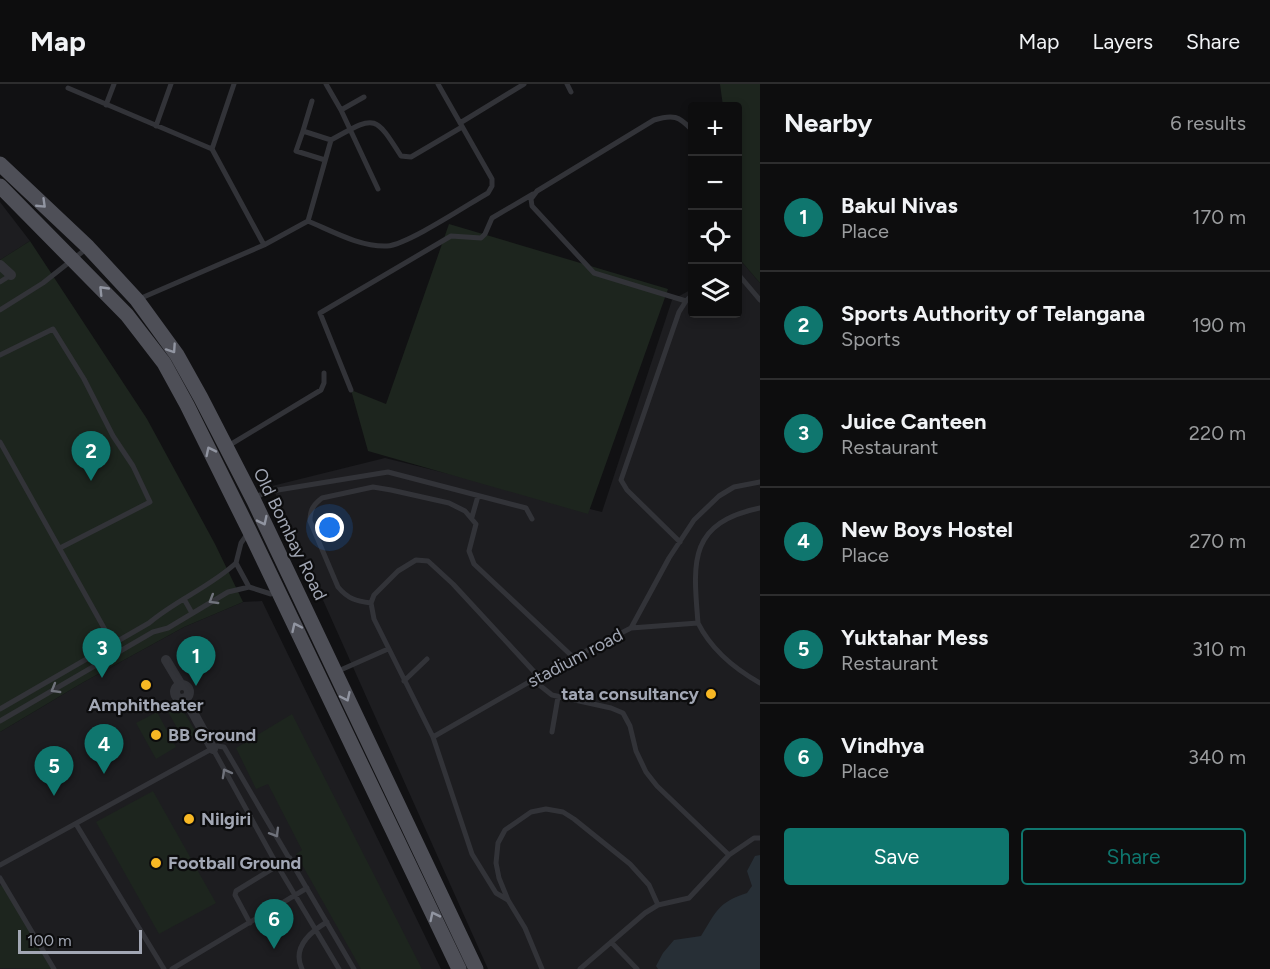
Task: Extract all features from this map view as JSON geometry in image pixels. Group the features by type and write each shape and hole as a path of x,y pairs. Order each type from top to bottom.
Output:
{"main road":[{"name":"Old Bombay Road","path":"0,164 88,248 137,300 177,355 252,497 476,969"},
{"name":"Old Bombay Road","path":"0,186 127,315 164,363 264,560 459,969"},
{"path":"264,560 279,554"}],"street":[{"path":"0,264 11,275"},
{"path":"166,660 181,685 188,690 185,698 213,749"}],"lane":[{"path":"106,105 114,84"},
{"path":"156,126 171,84"},
{"path":"212,149 234,84"},
{"path":"326,84 341,110 378,189"},
{"path":"308,221 358,242 387,246 408,240 488,193 492,186 492,178 438,84"},
{"path":"137,300 264,245 308,221 332,140 358,124 368,122 384,128 401,156 411,157 524,84"},
{"path":"567,84 571,92"},
{"path":"68,88 212,149 264,245"},
{"path":"341,110 364,97"},
{"path":"312,101 296,151 326,160"},
{"path":"351,390 320,313 451,236 481,238 492,218 654,120 668,115 682,120 688,125"},
{"path":"303,131 332,140"},
{"path":"537,191 531,199 532,206 594,273 686,301 679,312 665,350 621,480 627,490 680,542"},
{"path":"0,310 43,283 88,248"},
{"path":"0,282 11,275"},
{"path":"742,279 760,300"},
{"path":"0,355 53,329 84,379 113,436 133,465 150,502 60,548"},
{"path":"226,447 321,390 324,373"},
{"path":"0,442 118,653"},
{"path":"252,497 278,490 388,472 526,508 532,519"},
{"name":"stadium road","path":"433,737 536,678 631,628 694,520 719,496 734,487 760,482"},
{"path":"371,603 346,597 339,587 310,521 310,511 315,503 322,498 373,487 449,503 465,511 476,524 469,551 474,564 574,658"},
{"path":"472,517 478,496"},
{"path":"760,508 745,511 720,524 704,539 699,549 694,585 698,622 706,639 744,674 760,683"},
{"path":"0,709 113,644 219,578 236,563 241,543 249,530"},
{"path":"507,900 496,892 472,854 433,737 374,619 371,603 374,595 398,571 416,560 428,561 469,600 552,695 611,708 623,713 630,726 636,751 646,772 657,786 729,855"},
{"path":"236,563 249,587"},
{"path":"0,721 153,632 162,630 228,592 249,587 271,594 279,591"},
{"path":"184,599 192,613"},
{"path":"155,618 162,630"},
{"path":"631,628 698,622"},
{"path":"335,672 388,649"},
{"path":"404,681 427,659"},
{"path":"552,732 558,697"},
{"path":"0,865 217,746 224,747 354,969"},
{"path":"213,749 277,865 339,969"},
{"path":"542,969 525,928 507,900 498,878 496,863 498,843 505,830 531,812 546,810 563,812 604,842 630,864 649,885 658,905"},
{"path":"76,824 164,969"},
{"path":"580,969 658,905 689,898 729,855 754,838 760,838"},
{"path":"250,923 234,895 236,891 290,858"},
{"path":"0,878 54,969"},
{"path":"173,969 307,888"},
{"path":"302,969 298,955 308,935 327,922"},
{"path":"611,942 637,969"}],"shaded area":[{"path":"720,84 760,84 760,283 742,262 742,102 722,102"},
{"path":"0,202 30,241 0,260"},
{"path":"449,224 668,289 588,514 368,451 351,390 386,404"},
{"path":"30,241 147,419 215,544 243,602 184,627 82,683 0,732 0,260"},
{"path":"742,262 760,283 760,969 488,969 272,486 385,458 602,512 672,300 688,291 688,318 742,318"},
{"path":"262,601 441,969 0,969 0,732 82,683 184,627 243,602"},
{"path":"178,702 197,734 184,740 164,705"},
{"name":"BB Ground","path":"157,712 176,747 156,759 136,723"},
{"path":"292,714 422,969 361,969 296,854 302,850 268,784 256,789 236,748"},
{"name":"Football Ground","path":"153,791 216,903 159,934 96,822"},
{"path":"760,855 760,969 658,969 656,966 663,953 674,940 701,936 714,914 724,904 747,893 752,886 747,871 755,856"},
{"path":"4,884 54,969 0,968 0,886"}],"place":[{"name":"Sports Authority of Telangana","path":"91,481"},
{"name":"Juice Canteen","path":"102,678"},
{"name":"Amphitheater","path":"146,685"},
{"name":"Bakul Nivas","path":"196,686"},
{"name":"tata consultancy","path":"711,694"},
{"name":"BB Ground","path":"156,735"},
{"name":"New Boys Hostel","path":"104,774"},
{"name":"Yuktahar Mess","path":"54,796"},
{"name":"Nilgiri","path":"189,819"},
{"name":"Football Ground","path":"156,863"},
{"name":"Vindhya","path":"274,949"}]}
